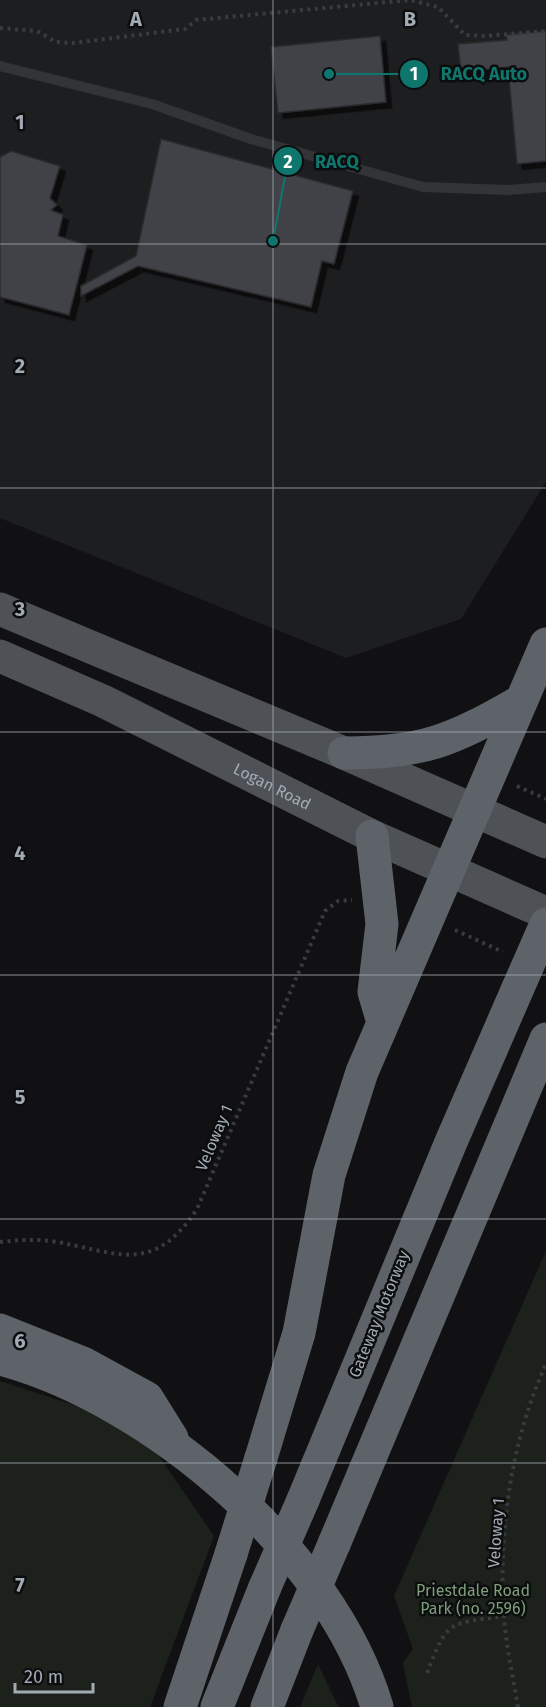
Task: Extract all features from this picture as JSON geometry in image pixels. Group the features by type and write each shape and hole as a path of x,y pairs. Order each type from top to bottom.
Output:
{"highway":[{"path":"180,1707 231,1554 299,1332 329,1175 362,1072 519,702 546,644"},
{"path":"344,753 387,753 435,744 460,735 519,702"},
{"path":"372,836 382,924 374,992 383,1020"},
{"name":"Gateway Motorway","path":"217,1707 451,1142 546,924"},
{"path":"267,1707 297,1630 546,1039"},
{"path":"0,1329 83,1363 147,1398 176,1445"},
{"path":"0,1359 55,1376 75,1386 176,1445 228,1490 309,1579 358,1661 377,1707"}],"main road":[{"path":"0,609 344,753 546,842"},
{"name":"Logan Road","path":"0,656 103,701 372,836 546,913"}],"lane":[{"path":"0,66 152,104 251,139 423,187 508,190 546,187"}],"path":[{"path":"0,28 37,31 56,42 73,43 185,29 196,20 410,0 438,7 465,34 485,36 546,31"},
{"path":"509,782 546,799"},
{"name":"Veloway 1","path":"0,1242 50,1241 111,1255 130,1256 159,1247 174,1237 197,1209 325,911 338,901 358,899"},
{"path":"449,927 506,952"},
{"name":"Veloway 1","path":"518,1707 504,1616 505,1539 514,1462 537,1385 546,1364"},
{"path":"427,1673 441,1638 456,1623 504,1616"}],"shaded area":[{"path":"0,0 546,0 546,482 461,619 346,658 0,518"}],"green space":[{"name":"Priestdale Road Park (no. 2596)","path":"546,1251 546,1707 412,1707 403,1663 413,1649 394,1596"},
{"path":"0,1381 83,1408 150,1443 214,1536 150,1707 0,1707"},
{"path":"318,1664 337,1704 339,1707 300,1707"}],"building":[{"path":"546,31 546,161 517,164 508,67 461,72 458,44 507,40 506,35"},
{"path":"380,36 386,102 278,113 271,47"},
{"path":"161,139 353,191 334,264 322,261 311,307 138,266 81,296 81,286 136,256"},
{"path":"11,151 60,166 50,198 57,205 51,210 63,215 58,236 87,245 69,315 0,297 0,157"}],"place":[{"name":"RACQ Auto","path":"329,74"},
{"name":"RACQ","path":"273,241"}]}
